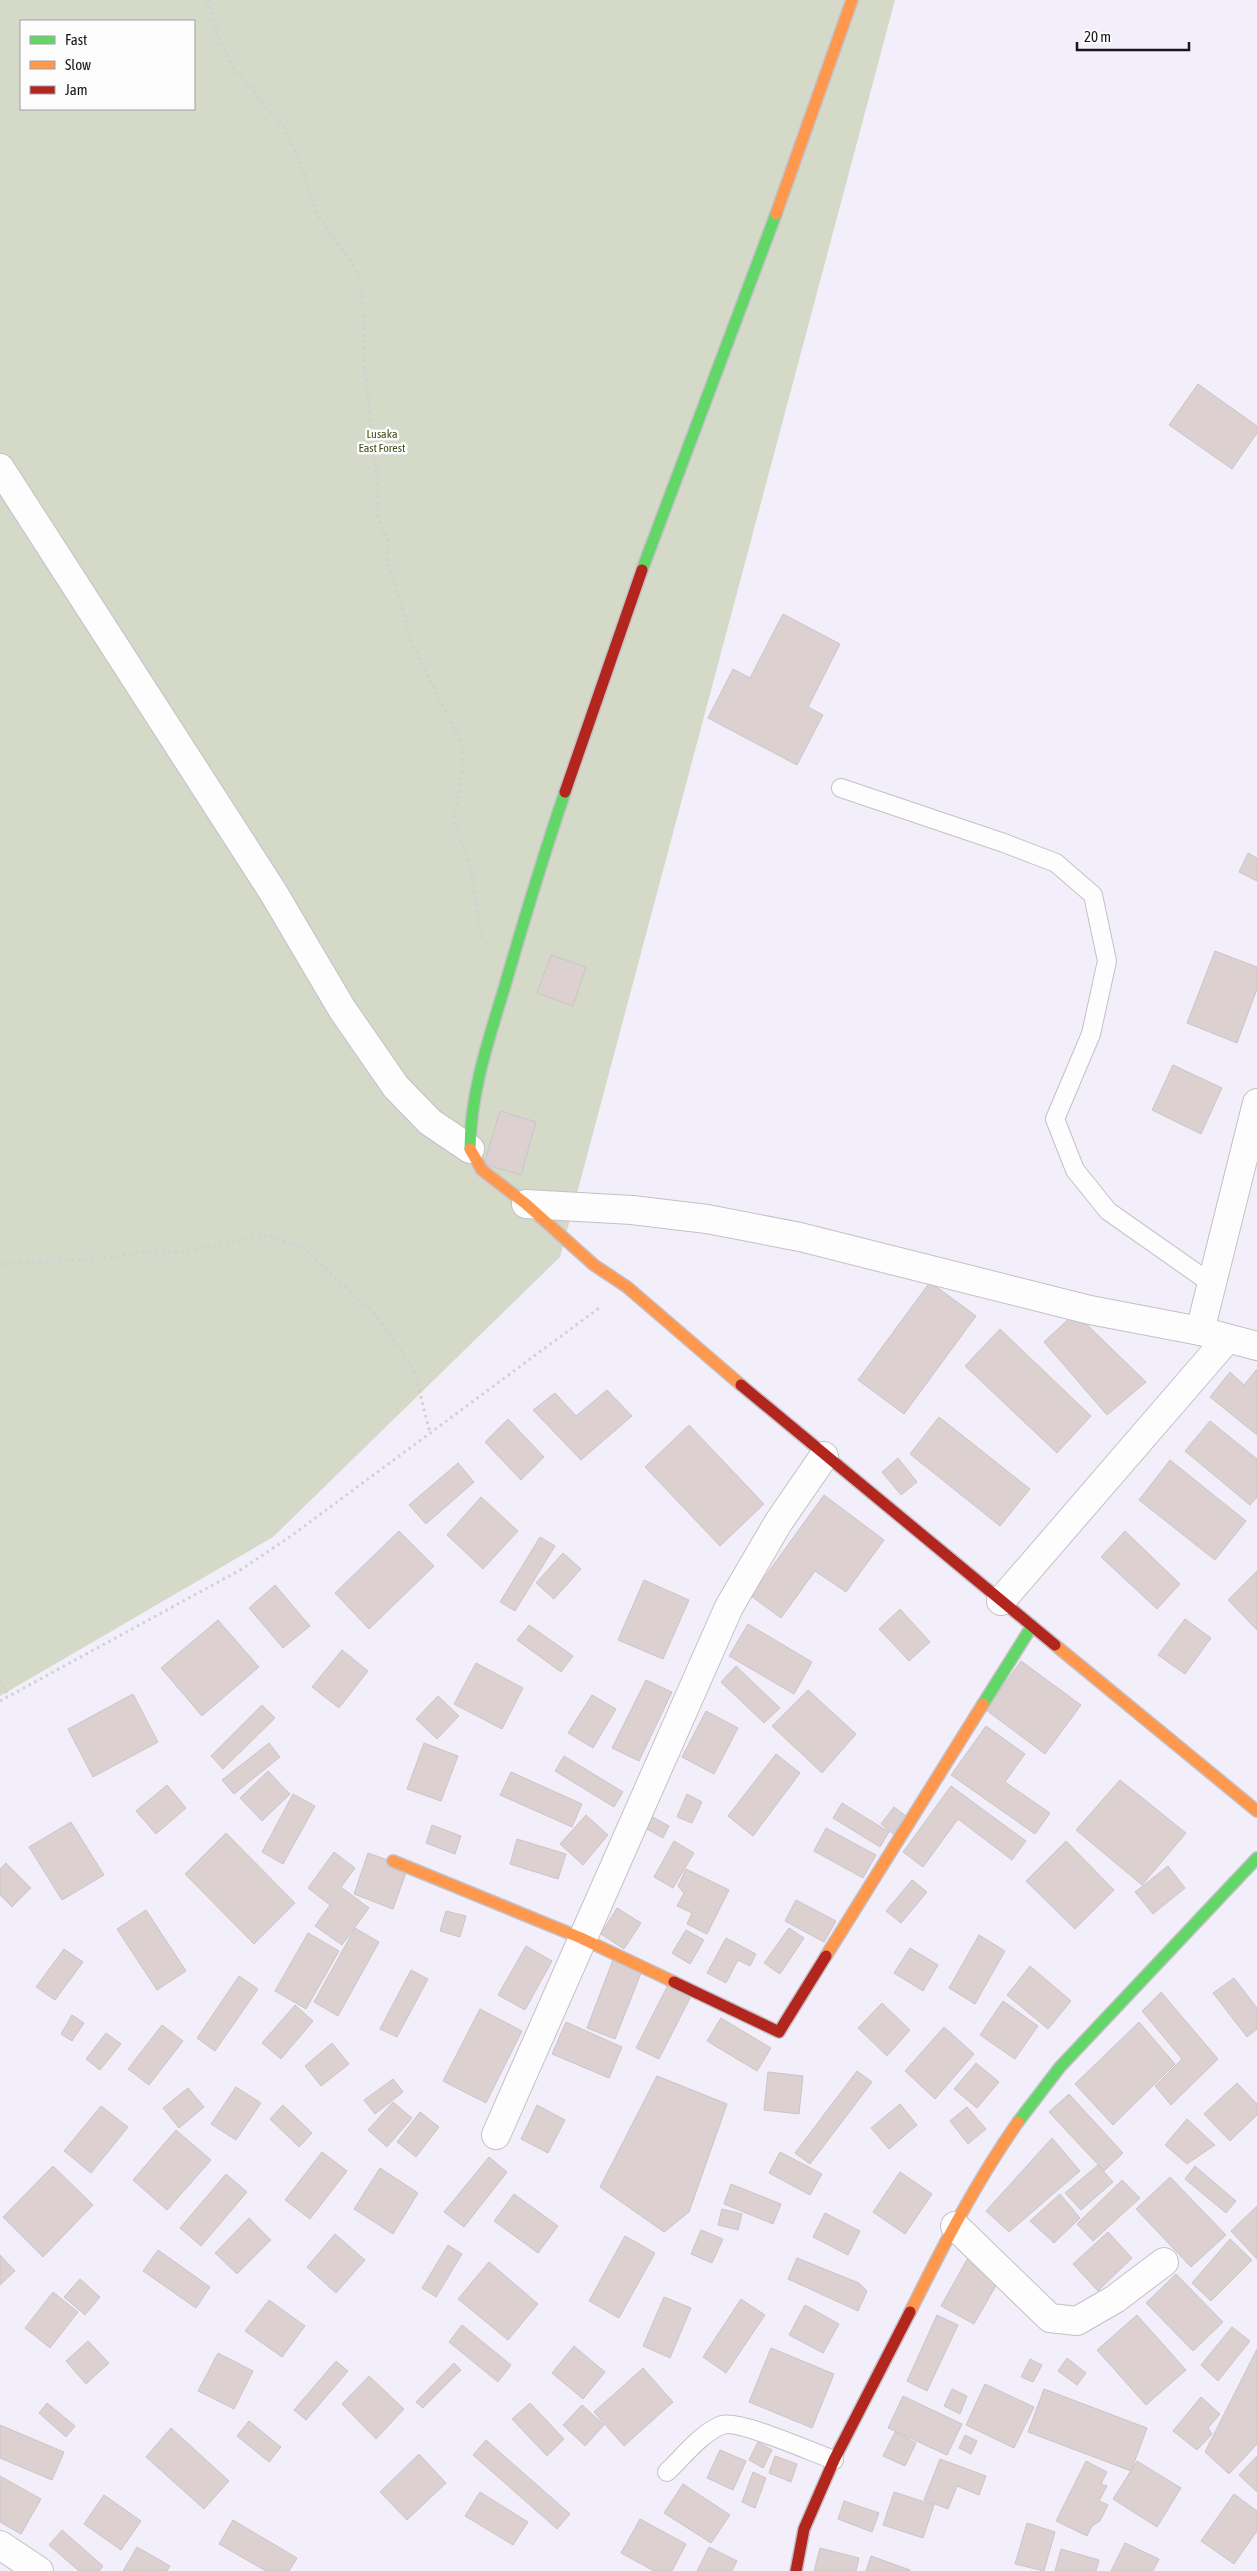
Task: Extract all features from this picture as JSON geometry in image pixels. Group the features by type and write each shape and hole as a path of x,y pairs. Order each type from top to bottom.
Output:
{"street":[{"path":"470,1149 470,1126 485,1052 539,868 630,601 788,184 852,0"},
{"path":"0,468 273,892 342,1009 396,1086 430,1122 470,1149 482,1170 526,1204 594,1265 627,1287 824,1456 1032,1626 1254,1802"},
{"path":"1200,1331 1257,1103"},
{"path":"526,1204 632,1210 707,1219 800,1236 1090,1310 1200,1331 1257,1346"},
{"path":"1001,1601 1227,1339"},
{"path":"496,2135 548,2020 581,1938 729,1607 778,1523 824,1456"},
{"path":"393,1861 581,1938 779,2032 1032,1626"},
{"path":"796,2571 804,2529 834,2460 985,2170 1021,2118 1060,2068 1257,1858"},
{"path":"955,2226 1050,2318 1077,2321 1115,2299 1164,2262"},
{"path":"0,2546 39,2571"}],"lane":[{"path":"841,788 1004,843 1056,863 1093,895 1107,961 1091,1034 1055,1119 1074,1170 1108,1211 1212,1284"},
{"path":"667,2472 706,2436 723,2425 740,2425 834,2460"}],"path":[{"path":"207,0 221,44 234,68 284,128 303,170 318,216 355,267 362,290 365,371 377,482 377,515 388,541 386,556 413,645 461,743 463,764 454,822 470,865 482,940"},
{"path":"0,1265 98,1259 150,1251 181,1252 266,1235 303,1248 375,1314 407,1358 415,1374 430,1433"},
{"path":"0,1701 242,1569 627,1287"},
{"path":"0,1679 8,1696"}],"green space":[{"name":"Lusaka East Forest","path":"0,0 895,0 560,1257 273,1537 0,1696"}],"building":[{"path":"1198,384 1257,426 1257,433 1232,469 1169,425"},
{"path":"783,614 840,644 808,707 823,715 797,765 708,718 733,669 750,678"},
{"path":"1248,853 1257,858 1257,881 1239,872"},
{"path":"1215,951 1257,967 1257,989 1237,1043 1187,1023"},
{"path":"551,955 586,967 573,1006 537,993"},
{"path":"1173,1065 1222,1088 1201,1134 1152,1110"},
{"path":"500,1111 536,1122 521,1175 484,1164"},
{"path":"930,1282 976,1316 904,1414 858,1380"},
{"path":"1075,1313 1146,1382 1107,1415 1044,1342"},
{"path":"1000,1329 1091,1416 1057,1453 965,1366"},
{"path":"1257,1369 1257,1435 1210,1397 1230,1372 1244,1385"},
{"path":"607,1390 632,1416 581,1460 533,1410 555,1393 576,1416"},
{"path":"939,1417 1030,1489 1000,1526 910,1454"},
{"path":"508,1419 544,1457 521,1480 485,1442"},
{"path":"1210,1421 1257,1459 1257,1497 1250,1505 1185,1451"},
{"path":"689,1425 764,1504 720,1546 645,1467"},
{"path":"898,1458 917,1482 901,1495 882,1472"},
{"path":"1170,1460 1246,1521 1215,1560 1139,1500"},
{"path":"458,1463 474,1482 426,1524 409,1505"},
{"path":"824,1495 884,1540 846,1592 815,1571 781,1618 751,1596"},
{"path":"481,1497 518,1531 483,1569 447,1535"},
{"path":"399,1531 434,1566 369,1629 335,1593"},
{"path":"1125,1531 1180,1584 1157,1609 1101,1557"},
{"path":"540,1537 555,1546 515,1611 500,1602"},
{"path":"563,1553 581,1569 554,1599 536,1583"},
{"path":"1257,1571 1257,1630 1228,1600"},
{"path":"644,1580 689,1600 663,1659 618,1640"},
{"path":"275,1585 310,1626 283,1648 249,1608"},
{"path":"900,1609 930,1642 909,1661 879,1629"},
{"path":"1185,1619 1211,1638 1185,1674 1158,1655"},
{"path":"218,1620 259,1667 202,1716 161,1668"},
{"path":"748,1624 812,1662 794,1694 729,1656"},
{"path":"529,1625 573,1656 561,1672 517,1640"},
{"path":"342,1650 368,1671 339,1708 312,1687"},
{"path":"1021,1661 1081,1705 1045,1754 986,1710"},
{"path":"476,1663 523,1688 502,1729 454,1704"},
{"path":"736,1666 780,1708 764,1723 721,1682"},
{"path":"646,1680 672,1692 639,1761 612,1748"},
{"path":"808,1690 856,1734 822,1773 772,1726"},
{"path":"133,1694 158,1742 93,1777 68,1729"},
{"path":"592,1695 616,1709 593,1748 568,1733"},
{"path":"438,1696 459,1716 437,1739 416,1719"},
{"path":"262,1705 275,1718 223,1769 211,1756"},
{"path":"706,1711 738,1728 714,1774 682,1757"},
{"path":"986,1726 1025,1754 1005,1782 1050,1813 1035,1834 951,1775"},
{"path":"269,1743 280,1757 234,1794 222,1780"},
{"path":"424,1743 458,1756 441,1801 407,1789"},
{"path":"776,1754 800,1773 753,1836 728,1816"},
{"path":"564,1756 623,1792 614,1807 555,1771"},
{"path":"268,1771 290,1794 262,1821 240,1798"},
{"path":"511,1772 582,1804 572,1827 500,1795"},
{"path":"1120,1780 1186,1833 1142,1885 1076,1830"},
{"path":"167,1785 186,1808 156,1834 136,1811"},
{"path":"951,1786 1026,1841 1012,1860 958,1819 923,1867 903,1852"},
{"path":"293,1794 315,1806 283,1864 262,1852"},
{"path":"687,1794 702,1802 692,1823 677,1817"},
{"path":"842,1803 889,1832 880,1847 833,1818"},
{"path":"894,1807 911,1820 898,1838 881,1824"},
{"path":"586,1815 608,1835 583,1865 560,1844"},
{"path":"651,1816 669,1826 663,1838 645,1828"},
{"path":"71,1822 104,1875 62,1900 29,1847"},
{"path":"432,1825 461,1836 455,1854 426,1843"},
{"path":"826,1828 876,1855 863,1878 814,1851"},
{"path":"226,1833 295,1903 254,1944 185,1874"},
{"path":"517,1839 566,1854 558,1879 510,1864"},
{"path":"674,1841 694,1853 673,1888 654,1877"},
{"path":"1066,1841 1114,1890 1075,1929 1026,1881"},
{"path":"334,1852 355,1868 341,1887 369,1908 342,1945 315,1926 330,1905 308,1888"},
{"path":"368,1853 408,1867 393,1909 354,1894"},
{"path":"6,1863 31,1888 12,1907 0,1895 0,1869"},
{"path":"1168,1866 1185,1888 1153,1914 1135,1892"},
{"path":"686,1869 729,1890 707,1934 687,1924 692,1913 677,1906 684,1893 678,1886"},
{"path":"912,1880 927,1892 901,1923 886,1911"},
{"path":"796,1900 836,1921 824,1942 785,1921"},
{"path":"617,1908 641,1923 624,1949 601,1934"},
{"path":"146,1910 186,1971 157,1990 117,1929"},
{"path":"446,1911 466,1916 460,1937 440,1931"},
{"path":"355,1928 379,1942 338,2016 314,2002"},
{"path":"789,1928 804,1938 780,1974 764,1963"},
{"path":"686,1930 704,1940 690,1964 672,1953"},
{"path":"308,1933 339,1951 306,2009 275,1991"},
{"path":"979,1935 1005,1951 975,2004 949,1988"},
{"path":"726,1938 756,1954 750,1966 738,1960 726,1983 707,1973"},
{"path":"526,1946 552,1961 525,2010 498,1995"},
{"path":"910,1948 938,1965 923,1991 894,1973"},
{"path":"64,1949 83,1962 55,2000 36,1987"},
{"path":"616,1952 645,1963 615,2039 587,2028"},
{"path":"1030,1966 1071,2001 1048,2029 1007,1995"},
{"path":"411,1970 428,1979 397,2037 380,2029"},
{"path":"239,1976 258,1989 215,2051 197,2038"},
{"path":"1234,1978 1257,2008 1257,2029 1247,2037 1213,1993"},
{"path":"669,1983 692,1994 659,2059 636,2048"},
{"path":"1161,1992 1218,2059 1171,2105 1155,2086 1182,2059 1142,2011"},
{"path":"1003,2001 1038,2026 1015,2059 980,2035"},
{"path":"882,2003 910,2030 887,2056 858,2028"},
{"path":"295,2005 313,2021 281,2059 262,2043"},
{"path":"480,2009 522,2031 486,2103 443,2081"},
{"path":"72,2015 84,2023 72,2041 61,2034"},
{"path":"721,2018 771,2048 757,2071 707,2041"},
{"path":"566,2022 622,2047 609,2078 552,2054"},
{"path":"1139,2022 1175,2064 1113,2125 1075,2084"},
{"path":"162,2025 183,2041 149,2085 128,2069"},
{"path":"944,2027 974,2054 935,2099 905,2071"},
{"path":"106,2033 121,2044 100,2070 86,2059"},
{"path":"332,2043 349,2064 321,2086 305,2066"},
{"path":"976,2063 999,2082 977,2108 954,2089"},
{"path":"857,2071 872,2082 810,2164 795,2153"},
{"path":"768,2072 803,2076 799,2114 764,2110"},
{"path":"657,2076 727,2104 689,2212 664,2232 600,2187"},
{"path":"393,2079 403,2092 375,2114 364,2100"},
{"path":"1237,2083 1257,2104 1257,2115 1230,2141 1204,2114"},
{"path":"236,2087 261,2103 236,2140 211,2124"},
{"path":"188,2088 204,2107 179,2128 163,2108"},
{"path":"1069,2094 1123,2153 1104,2171 1049,2112"},
{"path":"393,2102 412,2118 387,2147 368,2130"},
{"path":"900,2104 917,2125 889,2149 871,2128"},
{"path":"283,2105 312,2133 299,2147 270,2119"},
{"path":"537,2105 565,2120 548,2153 521,2139"},
{"path":"101,2106 128,2127 91,2173 64,2151"},
{"path":"967,2107 986,2129 968,2144 950,2121"},
{"path":"420,2112 439,2127 416,2157 397,2142"},
{"path":"1187,2119 1215,2145 1187,2164 1165,2145"},
{"path":"176,2130 211,2160 167,2210 133,2180"},
{"path":"1052,2138 1080,2171 1009,2232 986,2211"},
{"path":"322,2152 347,2171 310,2219 285,2200"},
{"path":"780,2152 822,2174 810,2195 769,2173"},
{"path":"489,2157 507,2172 464,2227 444,2212"},
{"path":"1098,2165 1113,2182 1081,2210 1065,2193"},
{"path":"53,2166 93,2205 43,2257 3,2217"},
{"path":"1195,2166 1236,2201 1226,2213 1185,2179"},
{"path":"380,2168 418,2193 393,2234 354,2209"},
{"path":"900,2172 932,2194 905,2234 873,2212"},
{"path":"226,2174 247,2192 201,2246 180,2228"},
{"path":"1170,2177 1226,2235 1191,2267 1136,2209"},
{"path":"1122,2180 1140,2198 1093,2241 1077,2224"},
{"path":"731,2184 781,2204 773,2224 724,2204"},
{"path":"514,2194 558,2226 538,2253 494,2221"},
{"path":"1060,2194 1080,2218 1054,2243 1030,2221"},
{"path":"1257,2206 1257,2259 1231,2231"},
{"path":"722,2209 742,2214 738,2230 718,2225"},
{"path":"825,2213 860,2231 848,2255 813,2237"},
{"path":"249,2218 271,2240 237,2274 215,2253"},
{"path":"701,2230 723,2239 712,2263 691,2254"},
{"path":"1108,2232 1132,2258 1098,2291 1073,2264"},
{"path":"335,2234 365,2260 336,2293 307,2267"},
{"path":"625,2236 655,2253 619,2318 589,2301"},
{"path":"1230,2239 1252,2260 1211,2301 1192,2283"},
{"path":"448,2245 462,2254 436,2297 422,2288"},
{"path":"158,2250 210,2287 196,2308 143,2271"},
{"path":"0,2255 15,2271 0,2285"},
{"path":"969,2256 1002,2275 974,2324 941,2306"},
{"path":"797,2258 859,2283 867,2291 858,2311 788,2279"},
{"path":"489,2262 538,2304 508,2340 458,2299"},
{"path":"1176,2274 1223,2322 1193,2351 1146,2303"},
{"path":"80,2279 100,2297 85,2315 64,2297"},
{"path":"53,2292 78,2312 50,2348 25,2328"},
{"path":"664,2297 691,2308 670,2358 643,2346"},
{"path":"741,2299 765,2315 726,2373 703,2357"},
{"path":"269,2300 305,2326 282,2357 245,2331"},
{"path":"805,2305 839,2324 823,2353 789,2335"},
{"path":"937,2315 958,2325 927,2391 907,2381"},
{"path":"1137,2315 1186,2370 1146,2405 1097,2350"},
{"path":"462,2325 511,2365 498,2382 449,2342"},
{"path":"1232,2327 1250,2341 1218,2381 1201,2365"},
{"path":"88,2341 109,2363 86,2384 66,2361"},
{"path":"574,2346 605,2372 583,2399 552,2373"},
{"path":"771,2348 834,2374 812,2428 749,2402"},
{"path":"1257,2349 1257,2444 1229,2474 1205,2452"},
{"path":"218,2353 253,2371 234,2409 198,2391"},
{"path":"1067,2358 1086,2373 1077,2385 1058,2371"},
{"path":"1030,2359 1042,2365 1033,2382 1021,2377"},
{"path":"336,2361 348,2371 306,2420 294,2410"},
{"path":"454,2363 461,2370 423,2408 416,2402"},
{"path":"643,2368 673,2402 624,2446 594,2412"},
{"path":"369,2376 404,2409 376,2439 342,2404"},
{"path":"985,2384 1034,2407 1014,2448 966,2425"},
{"path":"952,2389 967,2396 960,2414 944,2406"},
{"path":"1044,2389 1147,2428 1131,2471 1028,2432"},
{"path":"903,2396 962,2424 947,2455 888,2428"},
{"path":"1201,2397 1220,2414 1208,2428 1212,2434 1197,2450 1173,2431"},
{"path":"47,2403 75,2426 66,2437 39,2413"},
{"path":"530,2403 564,2439 547,2456 512,2419"},
{"path":"582,2405 604,2425 585,2446 563,2425"},
{"path":"249,2421 281,2447 269,2462 237,2436"},
{"path":"0,2425 64,2452 52,2480 0,2458"},
{"path":"171,2428 229,2481 204,2509 146,2457"},
{"path":"895,2432 916,2443 905,2466 883,2456"},
{"path":"965,2435 977,2441 971,2454 959,2448"},
{"path":"486,2440 570,2514 557,2529 473,2455"},
{"path":"758,2442 772,2450 763,2468 749,2460"},
{"path":"720,2450 746,2461 733,2490 707,2478"},
{"path":"419,2454 446,2483 407,2520 380,2492"},
{"path":"775,2456 797,2464 791,2482 769,2473"},
{"path":"1257,2456 1257,2492 1239,2475"},
{"path":"940,2459 986,2476 979,2495 957,2486 948,2509 924,2500"},
{"path":"1086,2461 1107,2472 1101,2484 1107,2486 1099,2501 1108,2505 1100,2521 1092,2526 1087,2536 1056,2521"},
{"path":"1137,2461 1181,2488 1157,2527 1113,2499"},
{"path":"753,2472 766,2478 755,2508 742,2502"},
{"path":"0,2476 41,2499 21,2534 0,2522"},
{"path":"683,2484 730,2515 711,2543 664,2513"},
{"path":"480,2492 528,2522 513,2545 465,2516"},
{"path":"894,2492 934,2505 923,2538 883,2525"},
{"path":"1234,2494 1257,2511 1257,2531 1234,2564 1201,2541"},
{"path":"104,2495 141,2521 121,2550 84,2524"},
{"path":"844,2501 879,2513 872,2532 838,2519"},
{"path":"640,2519 686,2544 672,2571 654,2571 621,2553"},
{"path":"233,2520 297,2558 289,2571 266,2571 219,2544"},
{"path":"1027,2523 1055,2532 1044,2571 1015,2564"},
{"path":"62,2530 103,2566 99,2571 79,2571 49,2545"},
{"path":"1125,2543 1159,2559 1153,2571 1111,2571"},
{"path":"137,2547 170,2566 167,2571 123,2571"},
{"path":"709,2547 737,2561 732,2571 697,2571"},
{"path":"820,2548 859,2558 856,2571 814,2571"},
{"path":"1061,2549 1099,2560 1096,2571 1055,2571"},
{"path":"871,2556 910,2570 910,2571 866,2571"}],"traffic: fast":[{"path":"642,570 776,214"},
{"path":"470,1149 473,1109 486,1048 533,890 565,792"},
{"path":"983,1704 1032,1626"},
{"path":"1018,2122 1060,2067 1257,1858"}],"traffic: slow":[{"path":"776,214 852,0"},
{"path":"470,1149 482,1170 526,1204 594,1265 627,1287 741,1385"},
{"path":"1055,1645 1257,1811"},
{"path":"826,1956 983,1704"},
{"path":"393,1861 581,1938 674,1982"},
{"path":"910,2312 974,2191 1018,2122"}],"traffic: jam":[{"path":"565,792 642,570"},
{"path":"741,1385 1055,1645"},
{"path":"674,1982 779,2032 826,1956"},
{"path":"796,2571 804,2529 834,2460 910,2312"}]}
